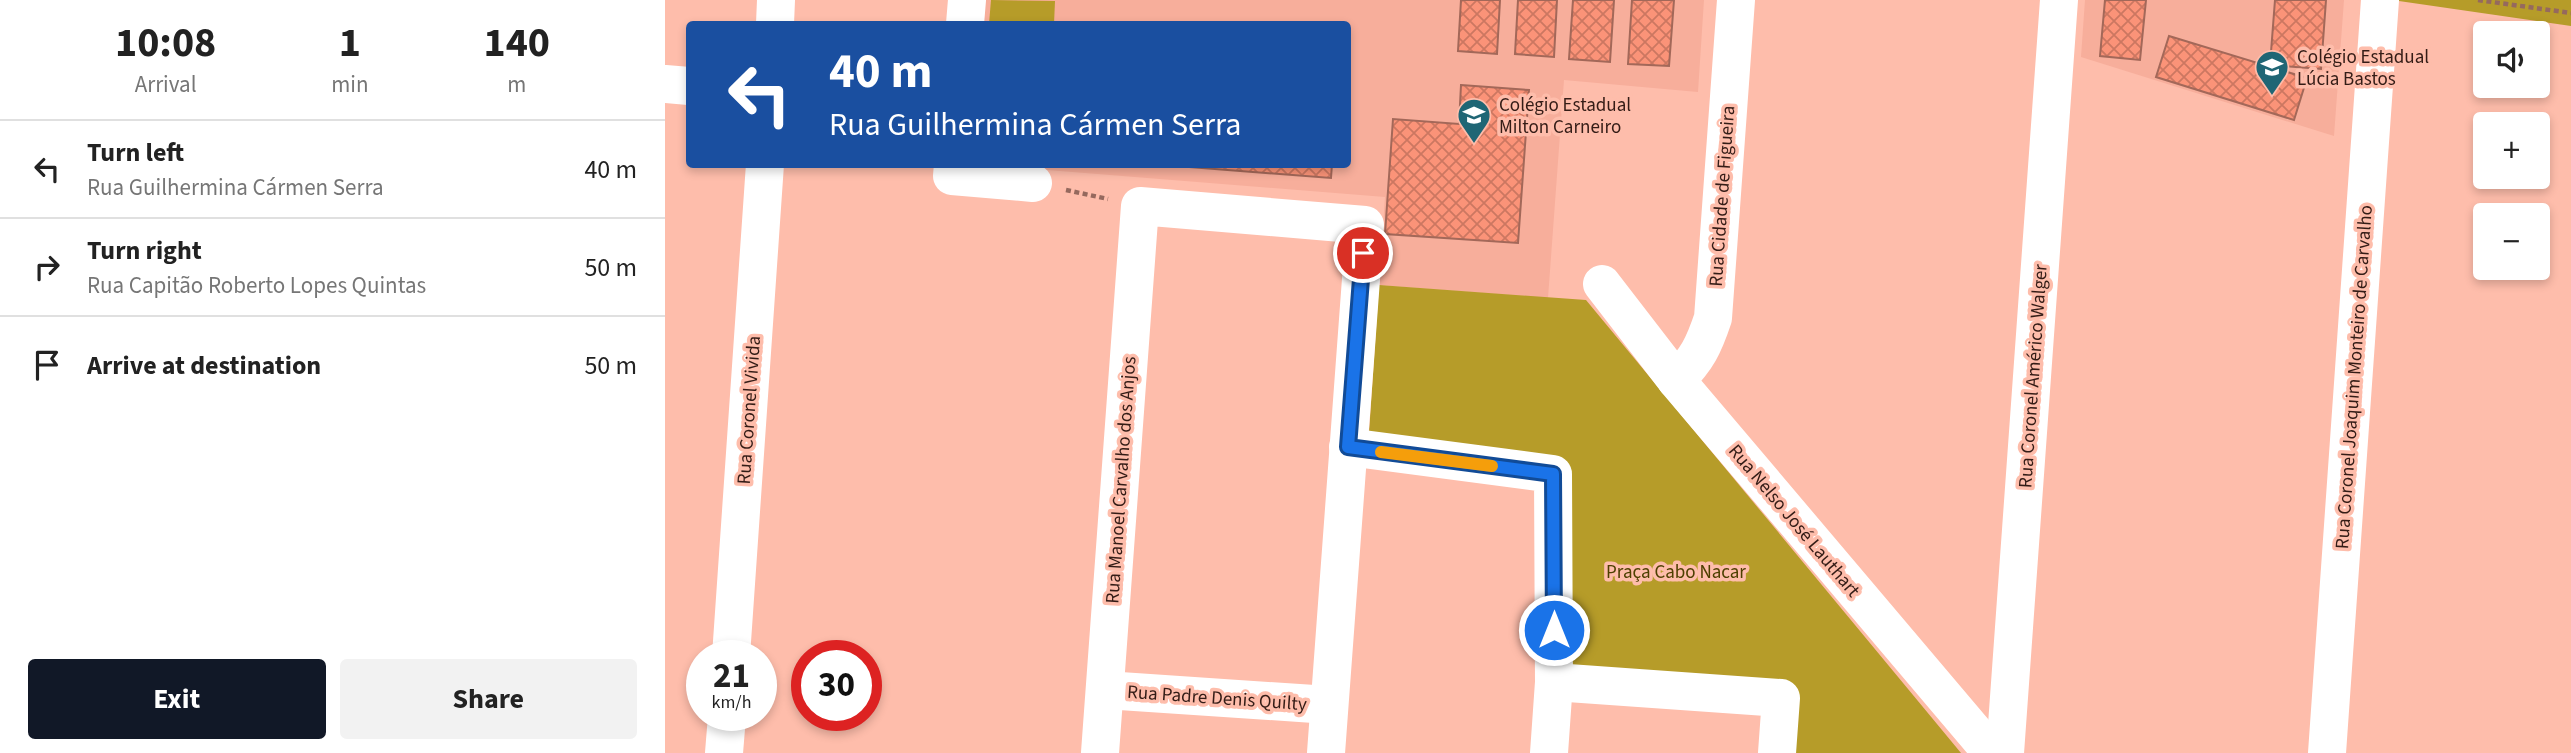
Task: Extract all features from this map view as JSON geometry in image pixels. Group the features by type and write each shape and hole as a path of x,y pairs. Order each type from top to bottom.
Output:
{"street":[{"path":"775,21 776,0"},
{"path":"965,21 967,0"},
{"name":"Rua Cidade de Figueira","path":"1676,380 1693,364 1713,318 1736,0"},
{"name":"Rua Coronel Américo Walger","path":"2005,753 2059,0"},
{"name":"Rua Coronel Joaquim Monteiro de Carvalho","path":"2327,753 2380,0"},
{"path":"665,84 686,86"},
{"name":"Rua Coronel Vivida","path":"732,640 765,168"},
{"path":"953,170 1033,183"},
{"path":"1140,206 1365,225 1326,753"},
{"name":"Rua Manoel Carvalho dos Anjos","path":"1100,753 1140,206"},
{"name":"Rua Nelso José Lauthart","path":"1602,284 1676,380 1992,753"},
{"path":"1348,447 1553,474 1554,682 1549,753"},
{"path":"1554,682 1781,698 1777,753"},
{"name":"Rua Padre Denis Quilty","path":"1105,690 1329,705"},
{"path":"724,753 725,731"}],"path":[{"path":"2478,0 2571,13"},
{"path":"1033,183 1140,206"}],"shaded area":[{"name":"Colégio Estadual Milton Carneiro","path":"972,0 1704,0 1698,92 1564,80 1548,298 1379,285 1385,197 1022,168 1351,168 1351,21 971,21"},
{"name":"Colégio Estadual Lúcia Bastos","path":"2085,0 2344,0 2334,136 2081,57"}],"green space":[{"path":"991,0 1055,1 1054,21 989,21"},
{"path":"2392,0 2571,0 2571,26"},
{"name":"Praça Cabo Nacar","path":"1379,285 1586,300 1961,753 1788,753 1792,686 1570,666 1568,463 1369,433"}],"building":[{"path":"1461,0 1500,0 1497,54 1458,51"},
{"path":"1518,0 1557,0 1554,57 1515,54"},
{"path":"1573,0 1614,0 1610,62 1569,59"},
{"path":"1632,0 1674,0 1669,66 1628,64"},
{"path":"2105,0 2146,0 2140,60 2100,56"},
{"path":"2275,0 2326,0 2321,69 2270,65"},
{"path":"2169,36 2307,78 2294,120 2156,77"},
{"path":"1461,85 1529,90 1518,243 1385,234 1393,119 1459,124"},
{"path":"1202,168 1332,168 1331,178"}],"slow traffic":[{"path":"1381,452 1492,466"}],"place":[{"name":"Colégio Estadual Lúcia Bastos","path":"2272,97"},
{"name":"Colégio Estadual Milton Carneiro","path":"1474,145"}],"route":[{"path":"1363,253 1348,447 1553,474 1554,630"}]}
